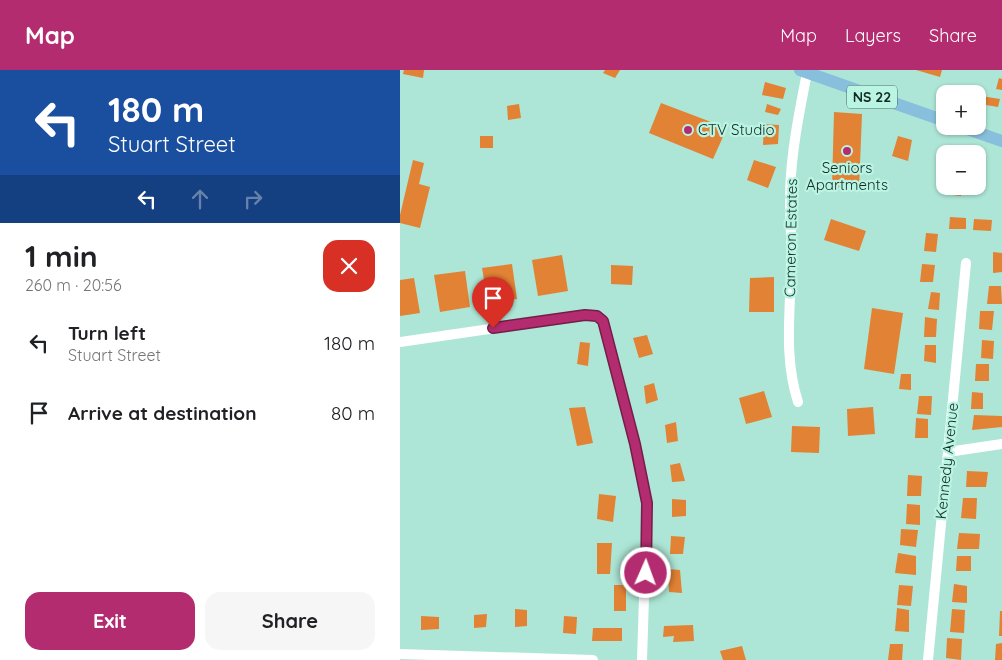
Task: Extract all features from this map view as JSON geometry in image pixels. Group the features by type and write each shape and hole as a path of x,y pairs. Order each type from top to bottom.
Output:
{"main road":[{"name":"NS 22","path":"803,72 936,119"},
{"path":"985,135 1002,141"}],"street":[{"name":"Cameron Estates","path":"798,402 788,357 791,267 790,192 803,72"},
{"name":"Kennedy Avenue","path":"928,660 966,263"},
{"path":"400,342 585,315 602,319 606,328 647,503 642,660"},
{"path":"948,452 1002,444"},
{"path":"400,654 593,660"}],"building":[{"path":"404,70 424,70 423,78 403,74"},
{"path":"605,70 620,70 615,78 603,73"},
{"path":"916,70 942,70 940,77"},
{"path":"999,78 1002,79 1002,90 996,89"},
{"path":"765,82 786,88 783,99 762,95"},
{"path":"986,97 1000,99 998,107 986,105"},
{"name":"CTV Studio","path":"661,103 727,128 713,159 649,133"},
{"path":"519,104 521,118 508,120 507,106"},
{"path":"767,104 781,109 778,115 765,112"},
{"name":"Seniors Apartments","path":"834,112 862,114 859,189 832,187"},
{"path":"764,124 779,125 778,144 763,145"},
{"path":"480,136 493,136 493,148 480,148"},
{"path":"898,136 912,140 908,161 892,156"},
{"path":"413,160 424,163 419,184 430,187 420,228 400,223 400,215"},
{"path":"754,160 776,167 768,188 747,180"},
{"path":"950,217 966,218 966,229 949,229"},
{"path":"831,219 866,231 859,251 824,240"},
{"path":"974,219 992,220 991,231 973,230"},
{"path":"926,233 938,234 936,252 924,251"},
{"path":"993,252 1002,253 1002,272 993,273"},
{"path":"562,255 568,291 538,296 532,260"},
{"path":"512,264 517,299 488,303 482,268"},
{"path":"922,264 935,265 933,282 920,282"},
{"path":"611,265 633,266 632,285 611,284"},
{"path":"465,271 470,307 440,312 434,275"},
{"path":"774,277 774,312 749,312 750,278"},
{"path":"414,278 420,313 400,316 400,280"},
{"path":"989,286 1001,286 1002,304 987,304"},
{"path":"931,292 940,293 939,310 928,309"},
{"path":"872,308 903,313 894,374 864,369"},
{"path":"980,311 994,311 992,330 979,329"},
{"path":"925,317 937,319 936,337 924,337"},
{"path":"647,335 653,354 639,358 633,338"},
{"path":"982,340 994,341 993,359 981,358"},
{"path":"580,342 590,343 588,366 577,364"},
{"path":"925,345 936,345 936,363 924,361"},
{"path":"976,364 989,364 989,381 975,381"},
{"path":"901,374 911,374 911,390 899,389"},
{"path":"654,383 658,400 646,404 644,386"},
{"path":"764,391 772,417 746,424 739,398"},
{"path":"972,392 983,393 983,409 971,409"},
{"path":"919,396 932,396 931,415 917,414"},
{"path":"585,407 593,443 577,446 569,408"},
{"path":"873,407 875,434 848,436 847,409"},
{"path":"974,415 1002,416 1002,427 972,430"},
{"path":"916,418 928,419 928,438 915,438"},
{"path":"676,422 678,441 667,443 665,425"},
{"path":"792,426 820,427 819,453 791,452"},
{"path":"680,463 685,481 672,482 670,465"},
{"path":"967,471 988,472 986,487 966,487"},
{"path":"908,475 922,476 921,496 907,496"},
{"path":"599,494 616,496 613,522 597,519"},
{"path":"963,498 977,498 976,519 961,518"},
{"path":"672,499 686,500 686,516 672,517"},
{"path":"907,504 920,505 920,525 906,524"},
{"path":"901,529 918,530 916,547 900,545"},
{"path":"959,533 980,534 979,549 957,549"},
{"path":"671,536 685,537 683,554 670,554"},
{"path":"597,543 612,543 610,574 597,574"},
{"path":"898,553 916,556 916,575 895,573"},
{"path":"957,556 971,556 971,571 956,571"},
{"path":"668,569 680,570 682,593 669,592"},
{"path":"954,584 967,586 967,603 952,602"},
{"path":"614,585 626,585 626,611 614,611"},
{"path":"899,585 913,586 911,606 897,605"},
{"path":"897,608 909,610 909,632 895,631"},
{"path":"515,609 527,610 527,626 515,627"},
{"path":"952,609 965,610 964,633 950,632"},
{"path":"1000,611 1002,611 1002,636 999,636"},
{"path":"487,614 486,627 474,628 474,615"},
{"path":"421,616 439,617 439,629 421,630"},
{"path":"564,616 577,617 576,634 563,633"},
{"path":"693,625 694,641 673,642 674,636 663,637 664,626"},
{"path":"593,628 622,628 622,641 592,641"},
{"path":"947,638 962,639 961,660 946,658"},
{"path":"1002,643 1002,660 995,660 996,644"},
{"path":"890,644 903,644 902,660 888,660"},
{"path":"742,646 746,660 723,660 720,651"}],"place":[{"name":"CTV Studio","path":"688,130"},
{"name":"Seniors Apartments","path":"847,151"}],"route":[{"path":"493,328 585,315 597,316 603,321 635,444 647,503 646,573"}]}
